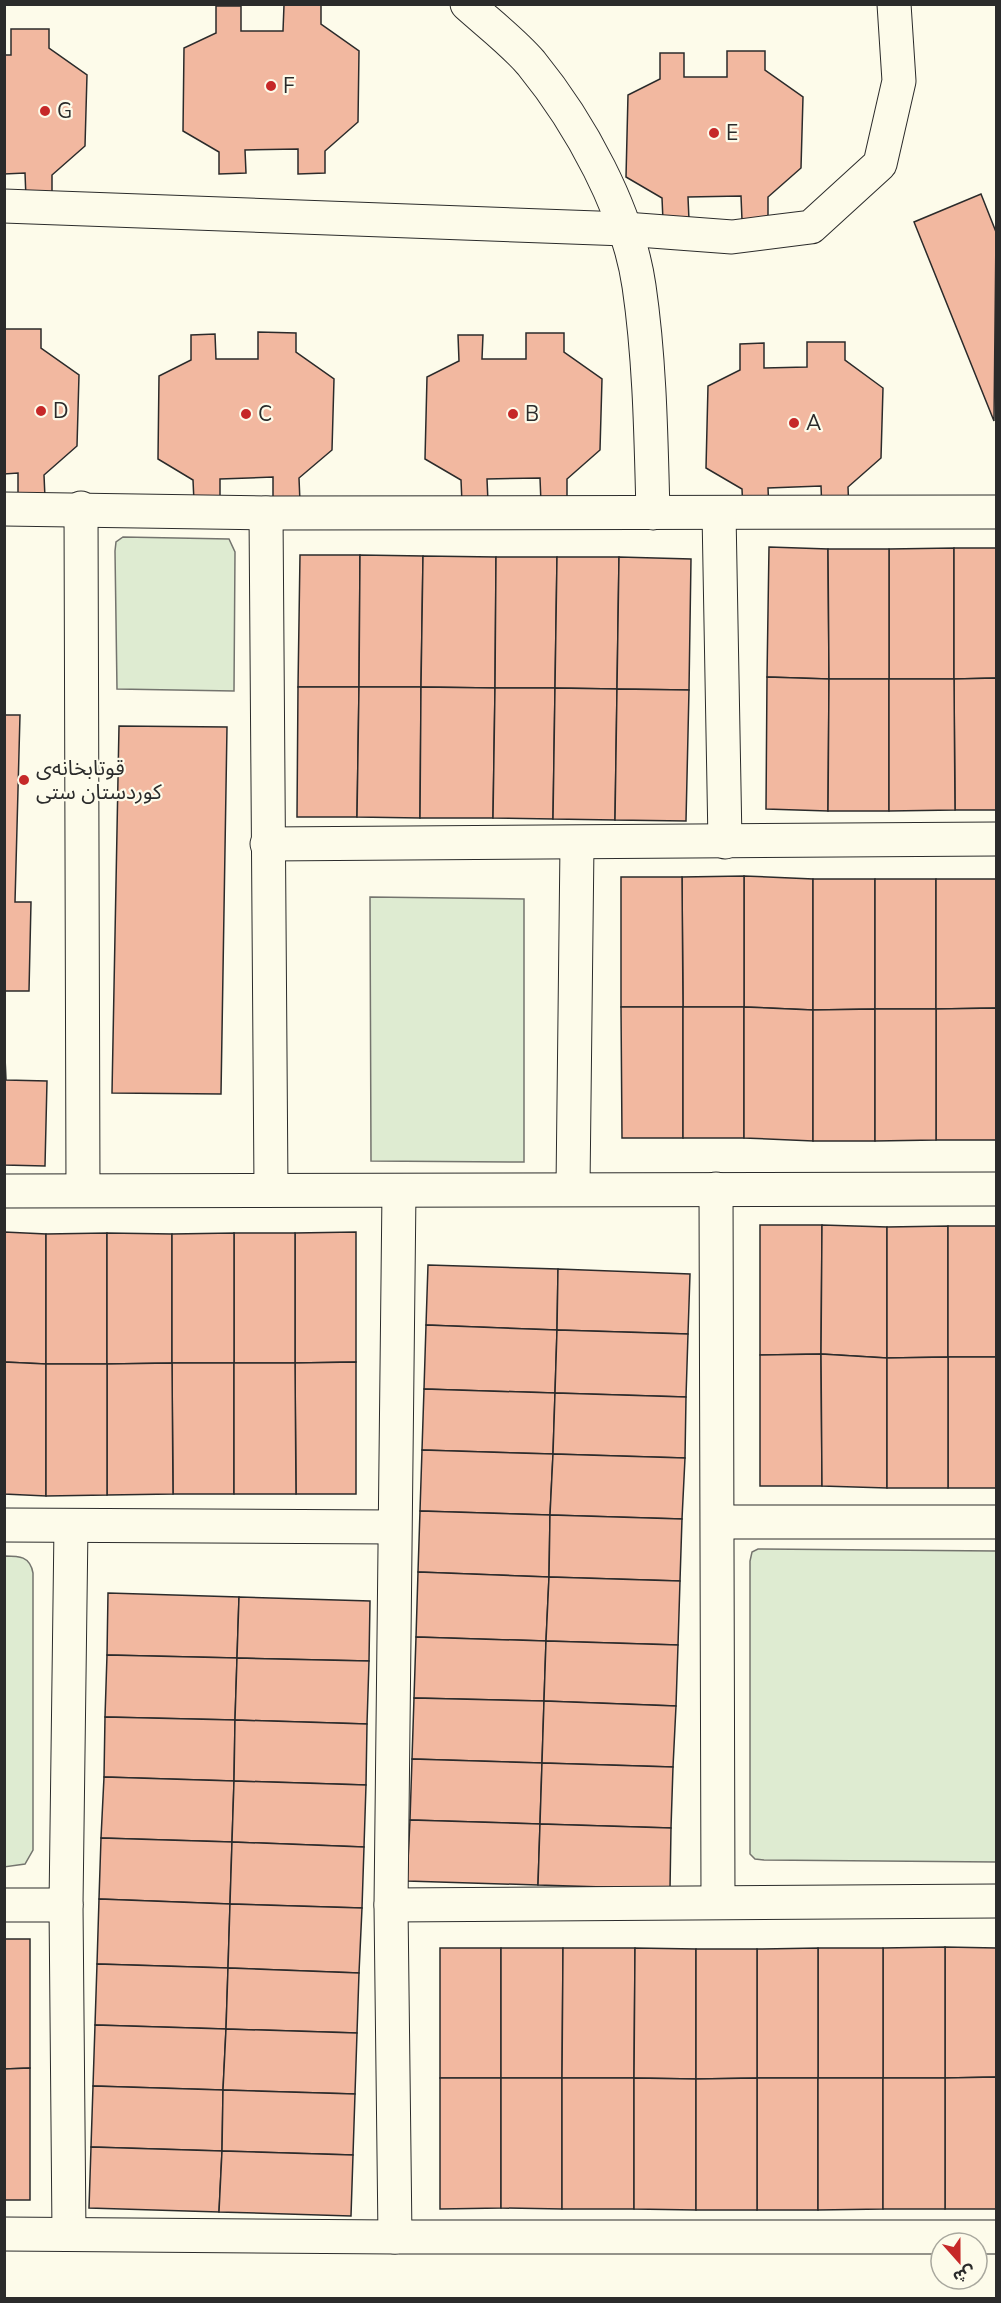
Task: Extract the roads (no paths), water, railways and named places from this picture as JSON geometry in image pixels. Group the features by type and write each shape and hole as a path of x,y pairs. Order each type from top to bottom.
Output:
{"street":[{"path":"467,4 530,62 587,144 625,229 639,285 649,398 653,513"},
{"path":"4,206 625,229 732,237 811,227 880,164 899,81 894,4"},
{"path":"4,509 81,508 266,513 996,512"},
{"path":"81,508 83,1190"},
{"path":"266,513 271,1189"},
{"path":"719,513 724,842"},
{"path":"267,844 576,844 996,839"},
{"path":"573,1187 576,844"},
{"path":"4,1191 271,1189 399,1191 573,1187 996,1189"},
{"path":"716,1189 719,1522 718,1901"},
{"path":"395,2237 391,1905 399,1191"},
{"path":"719,1522 996,1522"},
{"path":"4,1525 394,1527"},
{"path":"69,2233 66,1905 71,1526"},
{"path":"391,1905 718,1901 996,1901"},
{"path":"4,1905 66,1905"},
{"path":"4,2234 395,2237 996,2237"}],"place":[{"name":"F","path":"271,86"},
{"name":"G","path":"45,111"},
{"name":"E","path":"714,133"},
{"name":"D","path":"41,411"},
{"name":"C","path":"246,414"},
{"name":"B","path":"513,414"},
{"name":"A","path":"794,423"},
{"name":"قوتابخانەی کوردستان ستی","path":"24,780"}]}
